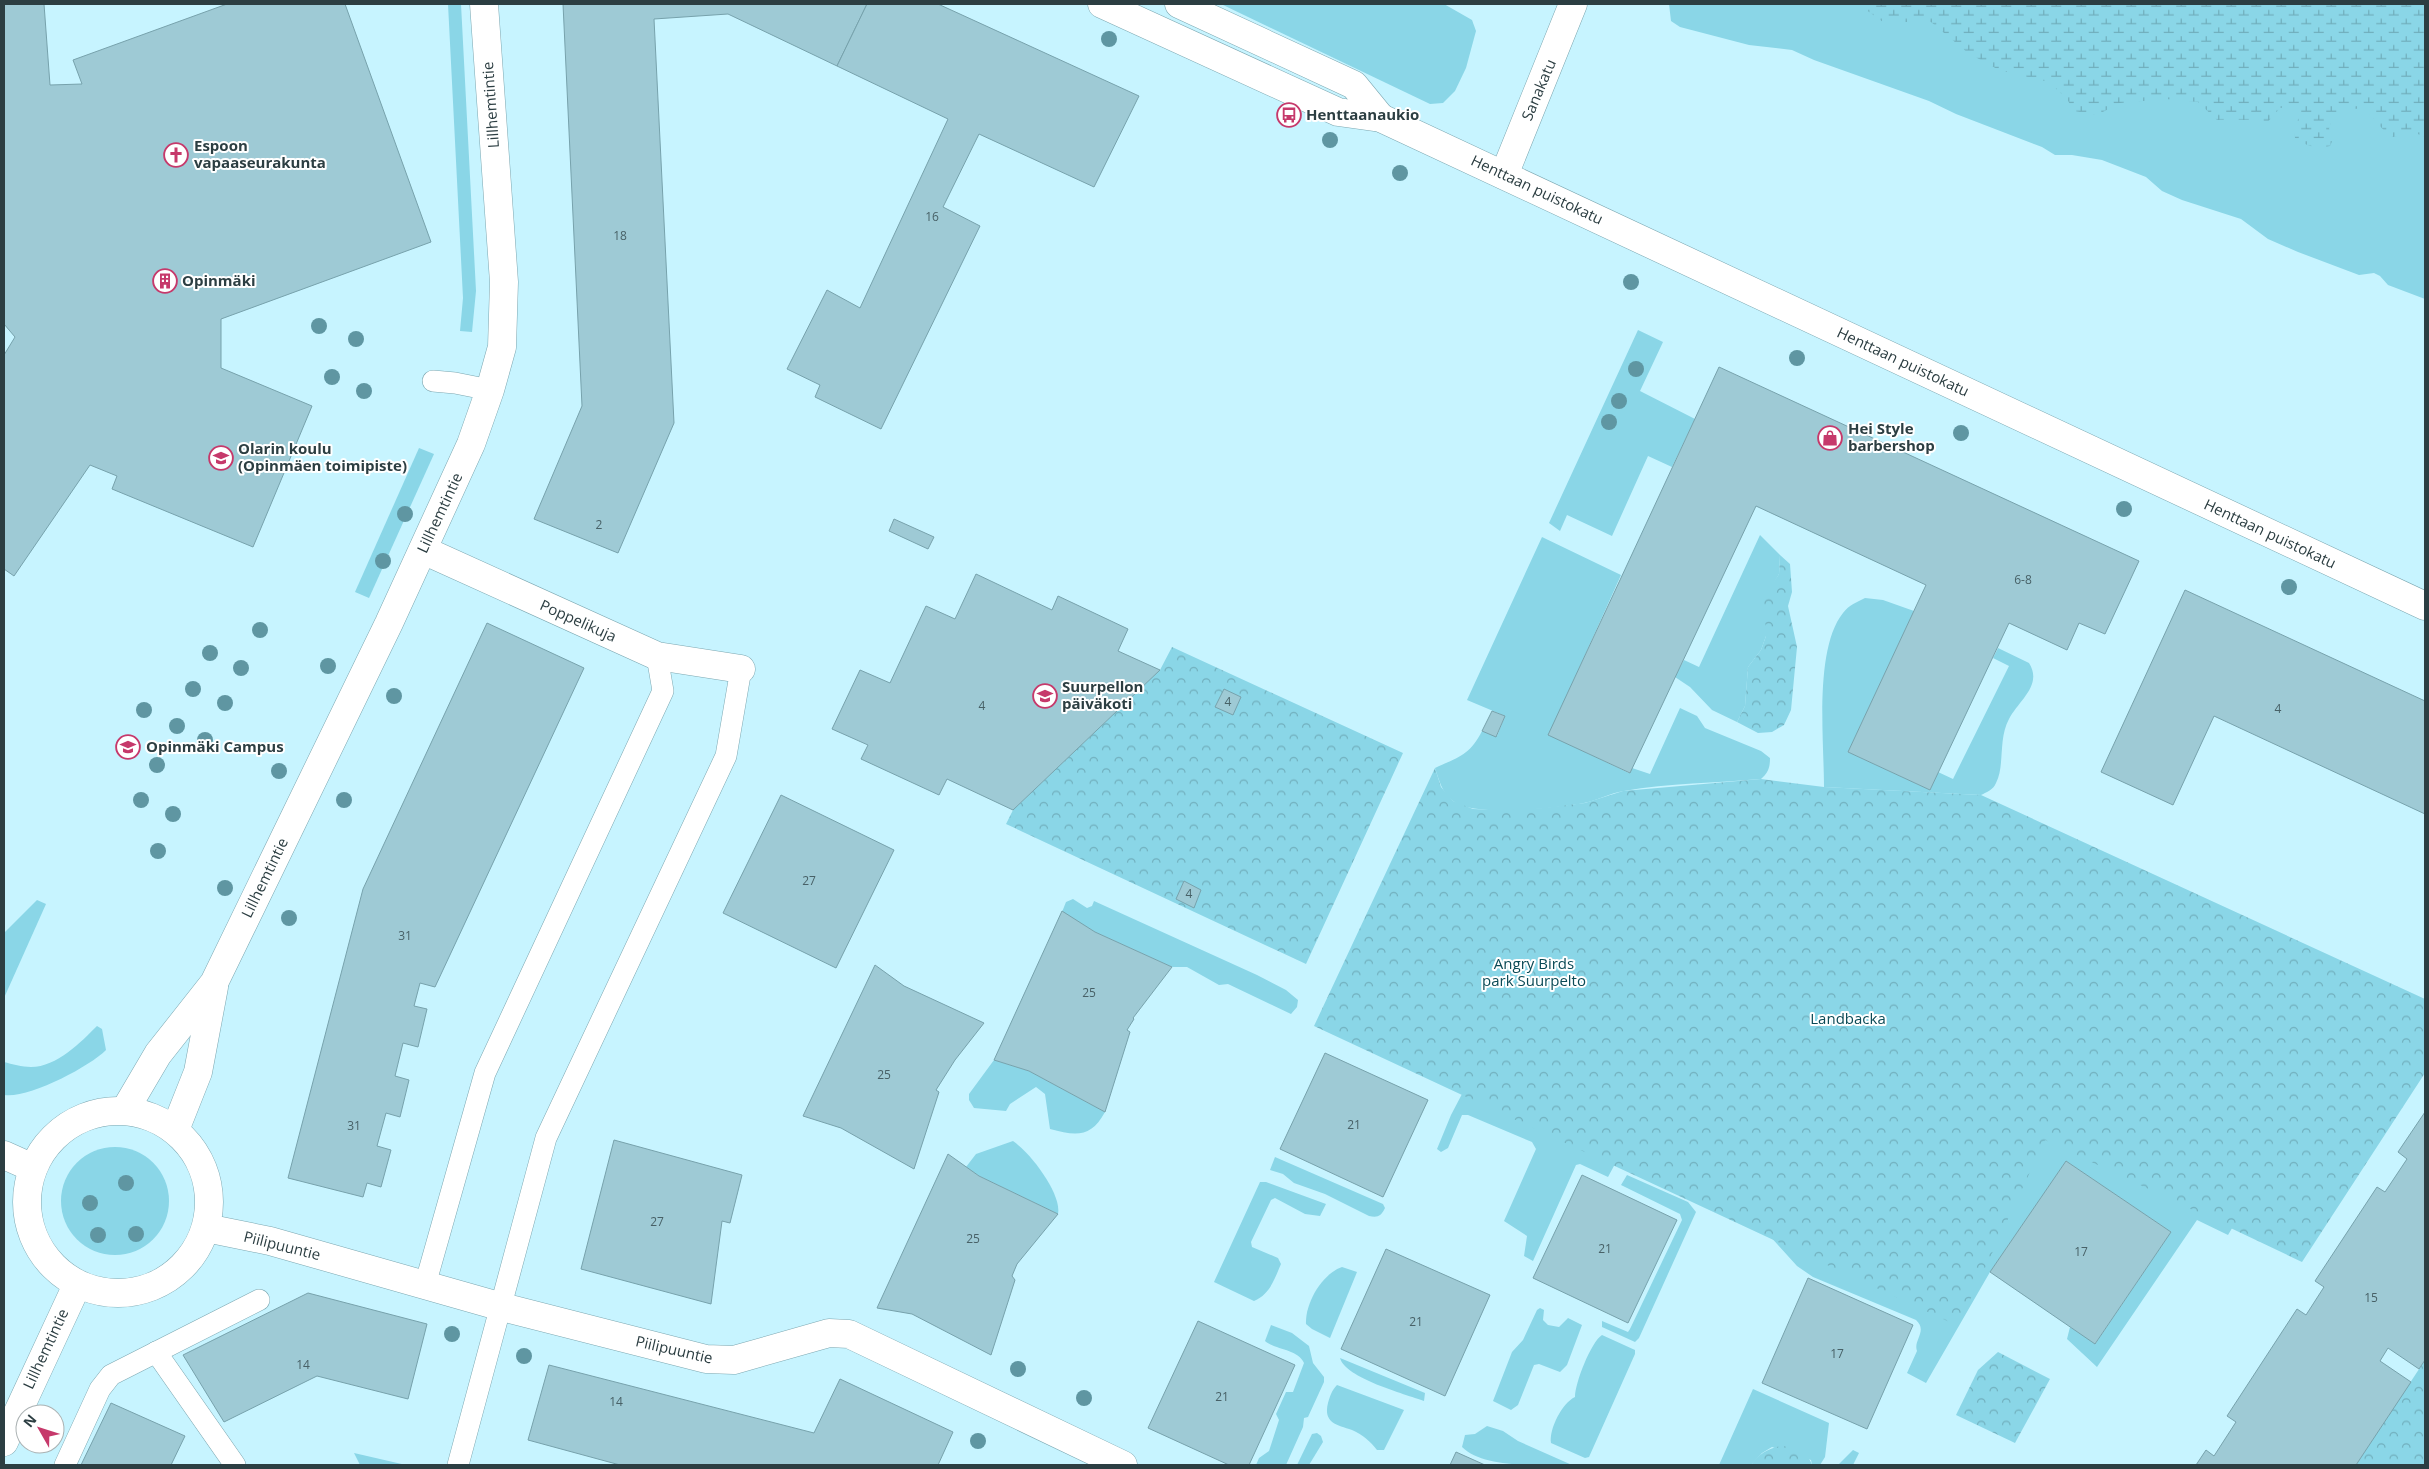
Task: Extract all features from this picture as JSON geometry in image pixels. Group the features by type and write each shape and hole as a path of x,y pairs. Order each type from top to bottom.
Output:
{"street":[{"name":"Lillhemtintie","path":"125,1110 158,1054 214,983 423,550 471,444 490,390 502,347 504,282 484,4"},
{"name":"Henttaan puistokatu","path":"1102,4 1338,112 1381,118 2425,606"},
{"name":"Henttaan puistokatu","path":"1178,4 1354,85 1381,118"},
{"name":"Sanakatu","path":"1504,175 1573,4"},
{"name":"Poppelikuja","path":"423,550 657,656 741,669"},
{"name":"Lillhemtintie","path":"175,1130 198,1072 214,983"},
{"path":"125,1110 151,1117 175,1130 193,1150 205,1175 210,1202 206,1228 191,1257 168,1279 139,1292 107,1294 77,1284 55,1269 38,1247 28,1222 26,1194 33,1168 44,1148 60,1131 80,1119 102,1112 125,1110"},
{"path":"4,1155 33,1168"},
{"name":"Piilipuuntie","path":"206,1228 270,1241 502,1307 706,1359 734,1360 829,1333 849,1334 1123,1465"},
{"name":"Lillhemtintie","path":"4,1442 77,1284"}],"lane":[{"path":"433,381 455,382 490,390"},
{"path":"425,1285 485,1073 663,691 657,656"},
{"path":"458,1465 546,1138 726,756 741,669"},
{"path":"65,1465 100,1388 111,1374 259,1300"},
{"path":"156,1352 236,1465"}],"green space":[{"path":"448,4 461,4 476,291 472,332 460,331 463,298"},
{"path":"1221,4 1444,4 1472,20 1476,31 1466,68 1455,91 1443,103 1430,104"},
{"path":"1669,4 2425,4 2425,299 2388,285 2380,276 2374,273 2359,275 2298,252 2268,239 2241,219 2182,200 2162,191 2146,177 2102,160 2072,155 2055,155 2042,147 1956,114 1929,101 1814,60 1792,50 1749,45 1680,27 1671,21"},
{"path":"1861,4 2425,4 2425,137 2413,132 2393,137 2368,113 2355,109 2345,111 2332,118 2329,129 2334,137 2330,146 2320,147 2308,145 2295,138 2298,114 2289,107 2280,108 2266,124 2260,120 2217,120 2198,102 2166,99 2120,103 2097,115 2074,111 2067,99 2049,82 1999,70 1968,53 1931,22 1883,22"},
{"path":"1638,330 1663,342 1640,391 1695,419 1672,467 1648,456 1612,536 1567,515 1560,531 1549,523"},
{"path":"419,448 434,454 369,598 355,592"},
{"path":"1760,535 1780,555 1779,574 1771,588 1766,636 1761,650 1748,667 1745,706 1737,722 1712,710 1690,687 1675,677 1684,660 1699,667"},
{"path":"1542,537 1621,575 1549,735 1629,773 1632,768 1650,774 1680,708 1697,716 1705,728 1761,751 1770,758 1768,770 1761,779 1641,788 1619,792 1584,803 1517,810 1479,809 1464,806 1449,798 1441,786 1435,768 1463,754 1478,739 1482,731 1497,736 1505,716 1467,700"},
{"path":"1780,555 1790,564 1792,592 1788,606 1797,647 1791,710 1784,725 1772,732 1758,733 1737,722 1745,706 1748,667 1761,650 1766,636 1766,626 1759,604 1779,574"},
{"path":"1865,598 1883,600 1914,611 1848,752 1930,790 1938,772 1953,779 2009,666 1993,658 1998,648 2029,663 2033,671 2031,685 2009,719 2004,735 1999,776 1990,791 1981,795 1824,787 1822,721 1824,672 1828,649 1834,629 1845,610"},
{"path":"1172,647 1403,753 1306,964 1006,824 1013,810 1160,670"},
{"name":"Landbacka","path":"1435,768 1441,787 1453,801 1473,809 1543,808 1585,803 1623,791 1761,779 1824,787 1981,795 2425,999 2425,1073 2302,1262 2045,1140 1958,1326 1314,1026"},
{"path":"1073,899 1087,908 1092,906 1094,901 1257,975 1286,990 1298,1000 1297,1007 1291,1014 1228,984 1219,985 1187,967 1172,967 1095,932 1062,912 1066,902"},
{"path":"37,900 46,904 4,998 4,933"},
{"path":"97,1026 102,1029 106,1050 98,1057 73,1073 42,1087 15,1095 4,1095 4,1062 31,1067 50,1063 68,1053"},
{"path":"994,1060 1029,1071 1105,1112 1094,1127 1088,1131 1075,1134 1050,1129 1045,1094 1036,1087 1010,1104 1006,1111 974,1108 969,1100 969,1094"},
{"path":"1462,1094 1615,1164 1608,1177 1580,1164 1576,1165 1533,1261 1524,1256 1527,1236 1504,1221 1536,1149 1532,1142 1468,1115 1462,1115 1448,1148 1441,1152 1437,1149"},
{"path":"2002,1125 2244,1208 2228,1235 2197,1220 2097,1367 2067,1339 2070,1327 2096,1343 2171,1232 2066,1161 1990,1272 1926,1383 1907,1373 1917,1351 1916,1347 1921,1332 1921,1328 1916,1320 1813,1277 1797,1266 1769,1235"},
{"path":"1013,1141 1028,1154 1050,1185 1058,1206 1058,1214 979,1176 966,1167 976,1154"},
{"path":"115,1147 136,1151 153,1163 165,1180 169,1201 165,1222 153,1239 136,1251 115,1255 94,1251 77,1239 65,1222 61,1201 65,1180 77,1163 94,1151"},
{"path":"1275,1157 1383,1204 1385,1208 1379,1216 1369,1216 1325,1194 1294,1183 1283,1174 1270,1170"},
{"path":"1627,1175 1688,1202 1696,1212 1639,1338 1635,1342 1602,1327 1602,1321 1628,1332 1682,1220 1680,1214 1621,1185"},
{"path":"1260,1182 1266,1182 1326,1204 1320,1216 1305,1214 1275,1198 1271,1200 1251,1242 1252,1247 1278,1258 1281,1264 1268,1290 1254,1301 1214,1282"},
{"path":"1342,1267 1357,1272 1330,1338 1306,1324 1306,1316 1316,1290 1328,1276"},
{"path":"1540,1308 1544,1310 1543,1320 1548,1325 1559,1327 1568,1318 1582,1325 1567,1365 1560,1372 1539,1364 1534,1365 1518,1405 1511,1410 1493,1401 1512,1352 1523,1340 1537,1310"},
{"path":"1271,1325 1292,1333 1309,1346 1313,1363 1324,1377 1324,1382 1308,1417 1304,1418 1303,1427 1286,1465 1256,1465 1259,1458 1269,1451 1279,1420 1276,1414 1286,1392 1293,1392 1304,1363 1301,1358 1292,1352 1265,1341"},
{"path":"1602,1335 1635,1350 1635,1354 1589,1457 1585,1458 1551,1443 1551,1437 1554,1424 1561,1410 1575,1397 1584,1363 1593,1346"},
{"path":"1998,1352 2050,1379 2015,1443 1956,1415 1978,1370"},
{"path":"1340,1358 1425,1393 1424,1401 1364,1379 1344,1365"},
{"path":"2425,1360 2425,1465 2356,1465"},
{"path":"1337,1385 1404,1410 1384,1450 1377,1450 1359,1434 1336,1425 1329,1419 1328,1403 1331,1393"},
{"path":"1753,1389 1829,1423 1825,1457 1820,1465 1812,1465 1811,1460 1772,1447 1762,1453 1751,1465 1719,1465"},
{"path":"1487,1426 1503,1431 1518,1441 1572,1465 1529,1465 1498,1462 1472,1454 1462,1447 1465,1435 1475,1434"},
{"path":"1317,1433 1321,1436 1323,1442 1309,1465 1297,1465 1312,1434"},
{"path":"1782,1446 1800,1451 1810,1460 1812,1465 1751,1465 1764,1452"},
{"path":"1853,1450 1859,1453 1853,1465 1838,1465"},
{"path":"354,1453 406,1465 360,1465"}],"building":[{"name":"Opinmäki","path":"4,4 44,4 50,85 82,84 73,60 227,4 345,4 431,242 221,319 221,368 312,406 253,547 112,489 117,476 90,465 14,576 4,569 4,355 15,337 4,324"},
{"path":"563,4 867,4 837,66 728,14 654,19 674,423 618,553 534,519 582,406"},
{"path":"867,4 938,4 1139,96 1094,187 979,134 943,207 980,226 881,429 815,397 820,385 787,369 827,290 860,308 948,119 837,66"},
{"path":"1719,367 2139,561 2105,634 2079,623 2067,650 2009,623 1930,790 1848,752 1926,585 1756,506 1630,773 1548,735"},
{"path":"894,519 934,537 928,549 889,531"},
{"path":"976,574 1052,610 1058,596 1128,629 1118,651 1160,670 1013,810 947,779 939,795 861,759 868,745 832,729 860,670 890,683 926,606 955,619"},
{"path":"2185,590 2425,701 2425,814 2214,716 2173,805 2101,772"},
{"path":"487,623 584,668 435,987 420,983 414,1006 427,1009 418,1047 403,1043 395,1076 409,1080 400,1117 386,1113 377,1146 391,1150 381,1187 367,1183 363,1197 288,1178 363,889"},
{"path":"1224,689 1241,697 1233,715 1215,707"},
{"path":"1492,711 1505,716 1496,737 1482,731"},
{"path":"781,795 894,850 836,968 723,913"},
{"path":"1184,881 1201,890 1194,908 1176,899"},
{"path":"1062,911 1095,932 1172,967 1133,1018 1127,1030 1130,1032 1105,1112 1029,1071 994,1060"},
{"path":"875,965 904,986 984,1023 955,1060 936,1090 939,1092 914,1169 841,1128 803,1116"},
{"path":"1325,1053 1428,1100 1383,1197 1280,1149"},
{"path":"2425,1112 2425,1360 2419,1369 2388,1348 2380,1361 2411,1382 2356,1465 2196,1465 2206,1450 2214,1456 2236,1422 2227,1416 2297,1309 2306,1315 2324,1287 2315,1281 2377,1187 2385,1192 2407,1159 2398,1152"},
{"path":"614,1140 742,1175 730,1223 722,1221 711,1304 581,1269"},
{"path":"948,1154 979,1176 1058,1214 1017,1264 1012,1276 1015,1280 991,1355 912,1314 877,1308"},
{"path":"2066,1161 2171,1232 2095,1344 1990,1272"},
{"path":"1582,1175 1677,1220 1628,1323 1533,1278"},
{"path":"1386,1249 1490,1295 1445,1396 1341,1349"},
{"path":"1808,1278 1913,1325 1867,1429 1762,1383"},
{"path":"308,1293 427,1324 408,1399 317,1376 224,1422 183,1355"},
{"path":"1198,1321 1295,1365 1249,1465 1229,1465 1148,1428"},
{"path":"549,1365 814,1433 840,1379 953,1432 938,1465 620,1465 528,1440"},
{"path":"111,1403 185,1436 171,1465 81,1465"},
{"path":"1456,1452 1485,1465 1450,1465"}],"place":[{"name":"Henttaanaukio","path":"1289,115"},
{"name":"Espoon vapaaseurakunta","path":"176,155"},
{"name":"Opinmäki","path":"165,281"},
{"name":"Hei Style barbershop","path":"1830,438"},
{"name":"Olarin koulu (Opinmäen toimipiste)","path":"221,458"},
{"name":"Suurpellon päiväkoti","path":"1045,696"},
{"name":"Opinmäki Campus","path":"128,747"}],"park label":[{"name":"Angry Birds park Suurpelto","path":"1534,972"}]}
